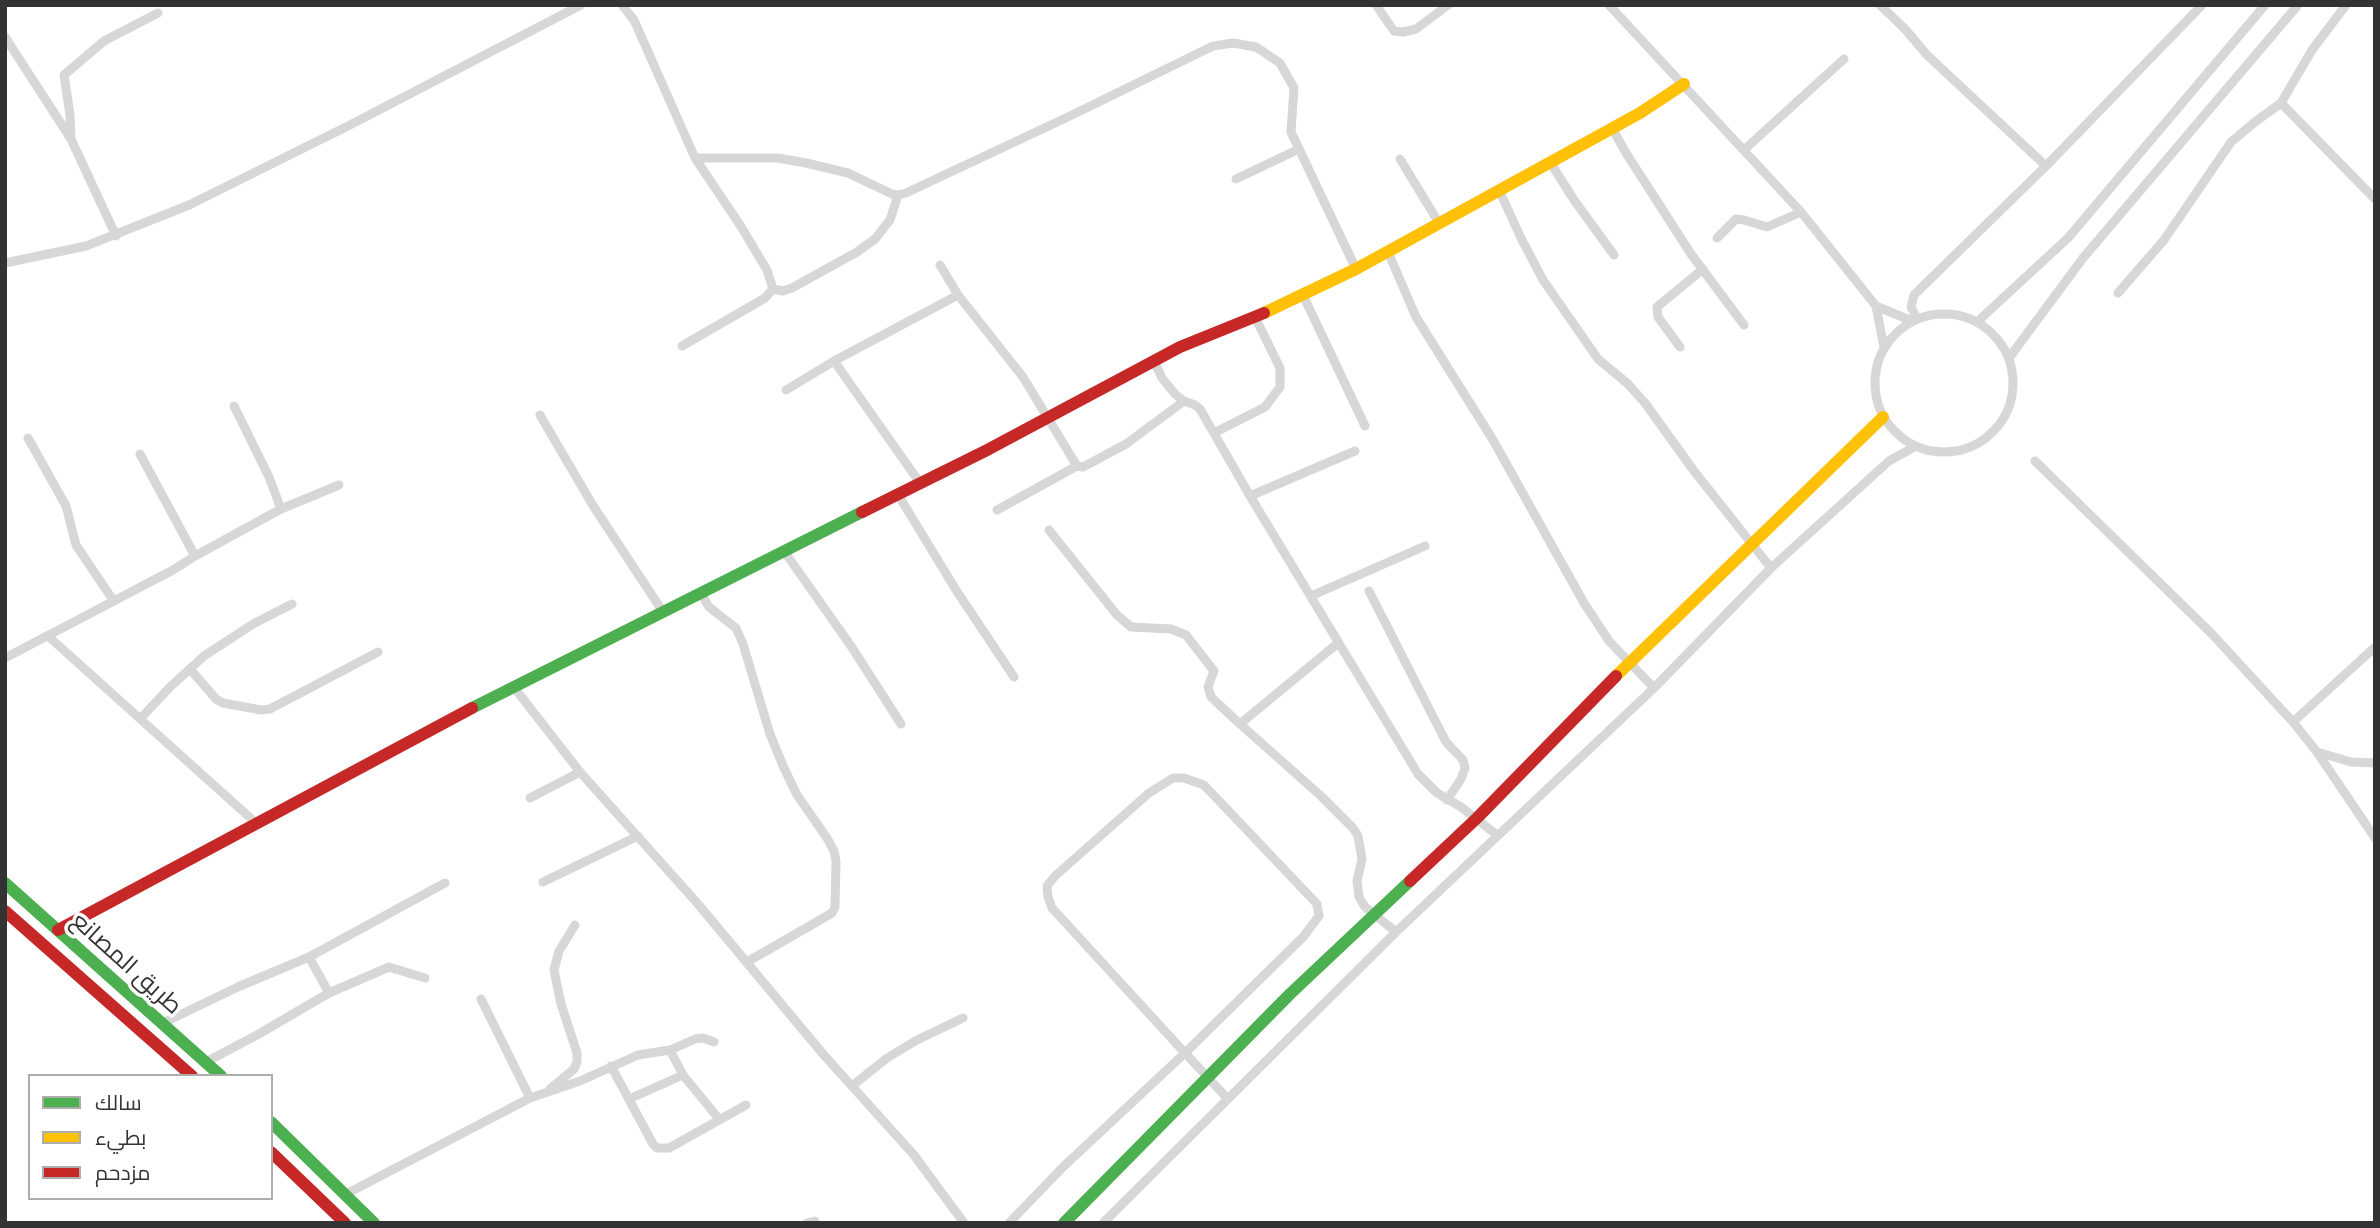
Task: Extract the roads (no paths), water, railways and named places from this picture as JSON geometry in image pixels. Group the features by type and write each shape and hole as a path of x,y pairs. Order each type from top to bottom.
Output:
{"street":[{"path":"5,263 86,246 189,205 581,5"},
{"path":"622,5 634,20 695,158 728,203 767,270 773,289"},
{"path":"1376,5 1394,31 1404,32 1416,29 1448,5"},
{"path":"1609,5 1801,212 1876,306 1884,348"},
{"path":"1880,5 1927,55 2046,166"},
{"path":"1915,320 1911,307 1914,295 2046,166 2202,5"},
{"path":"1977,322 2068,238 2265,5"},
{"path":"2009,358 2083,258 2298,5"},
{"path":"2119,293 2164,240 2231,142 2281,103 2312,50 2346,5"},
{"path":"71,138 64,75 104,41 158,13"},
{"path":"5,37 71,138 116,236"},
{"path":"695,158 778,158 806,163 848,173 898,195 1222,43 1256,47 1280,63 1294,88 1291,132 1356,269"},
{"path":"1745,149 1844,59"},
{"path":"58,930 513,686 1049,418 1180,348 1255,317 1356,269 1662,100 1684,84"},
{"path":"2281,103 2375,199"},
{"path":"1612,128 1703,269 1744,324"},
{"path":"1236,180 1299,149"},
{"path":"1400,159 1438,223"},
{"path":"1550,162 1573,200 1614,255"},
{"path":"1499,190 1543,280 1598,359 1628,384 1645,403 1694,471 1771,568"},
{"path":"773,289 783,291 792,288 875,239 890,220 898,195"},
{"path":"1717,238 1736,219 1768,227 1801,212"},
{"path":"1388,252 1416,317 1493,440 1584,603 1609,641 1654,688"},
{"path":"940,265 958,295 1023,377 1077,466"},
{"path":"1680,347 1658,317 1657,307 1703,269"},
{"path":"682,345 765,298 773,289"},
{"path":"1302,293 1365,426"},
{"path":"786,390 834,361 958,295"},
{"path":"1876,306 1915,320"},
{"path":"1932,314 1963,316 1977,322 1991,331 2009,358 2014,387 2011,402 1997,428 1980,442 1960,450 1938,451 1916,446 1902,437 1883,418 1875,382 1877,364 1884,348 1896,333 1915,320 1932,314"},
{"path":"1214,433 1265,407 1280,387 1280,368 1255,317"},
{"path":"834,361 920,483"},
{"path":"1154,361 1162,378 1184,401 1200,409 1418,774 1427,785 1477,818 1497,835"},
{"path":"997,510 1077,466 1083,467 1126,444 1184,401"},
{"path":"234,406 269,477 281,509"},
{"path":"540,415 592,504 663,612"},
{"path":"1064,1223 1290,995 1477,818 1630,661 1883,418"},
{"path":"28,438 66,506 76,545 113,600"},
{"path":"1102,1223 1396,932 1654,688 1771,568 1889,461 1916,446"},
{"path":"1250,496 1355,451"},
{"path":"140,454 195,556"},
{"path":"2035,461 2211,633 2292,722 2317,752 2375,838"},
{"path":"5,658 173,570 281,509 339,485"},
{"path":"897,493 956,590 1014,677"},
{"path":"1049,530 1117,615 1132,627 1171,629 1186,635 1214,671 1208,687 1211,697 1353,828 1358,836 1362,859 1356,889 1365,907 1396,932"},
{"path":"1311,596 1425,546"},
{"path":"784,551 851,646 901,724"},
{"path":"1369,591 1446,742 1463,760 1465,768 1461,779 1447,800"},
{"path":"701,593 709,607 736,628 770,734 784,768 797,795 834,850 836,861 835,907 832,913 747,962"},
{"path":"141,718 190,669 226,640 292,604"},
{"path":"48,636 256,823"},
{"path":"1240,724 1338,643"},
{"path":"2292,722 2375,647"},
{"path":"190,669 216,699 223,703 261,710 270,709 378,653"},
{"path":"513,686 580,772 914,1155 964,1223"},
{"path":"2317,752 2351,762 2375,762"},
{"path":"530,798 580,772"},
{"path":"1009,1223 1063,1167 1185,1053 1303,937 1319,916 1317,904 1297,881 1204,785 1184,778 1173,778 1149,793 1047,886 1052,908 1185,1053 1228,1098"},
{"path":"543,882 638,836"},
{"name":"طريق المصانع","path":"5,883 219,1074"},
{"path":"163,1023 309,957 445,883"},
{"name":"طريق المصانع","path":"5,911 190,1074"},
{"path":"546,1093 574,1069 576,1062 577,1053 561,1004 554,970 559,951 575,925"},
{"path":"309,957 329,993"},
{"path":"206,1062 329,993 389,967 425,978"},
{"path":"481,999 530,1098"},
{"path":"852,1086 887,1058 963,1018"},
{"path":"346,1194 530,1098 580,1081 638,1055 670,1050 695,1039 703,1038 714,1042"},
{"path":"670,1050 683,1074 719,1119"},
{"path":"611,1066 657,1148 669,1148 746,1105"},
{"path":"629,1099 683,1074"},
{"path":"273,1124 374,1223"},
{"path":"273,1154 345,1223"}]}
